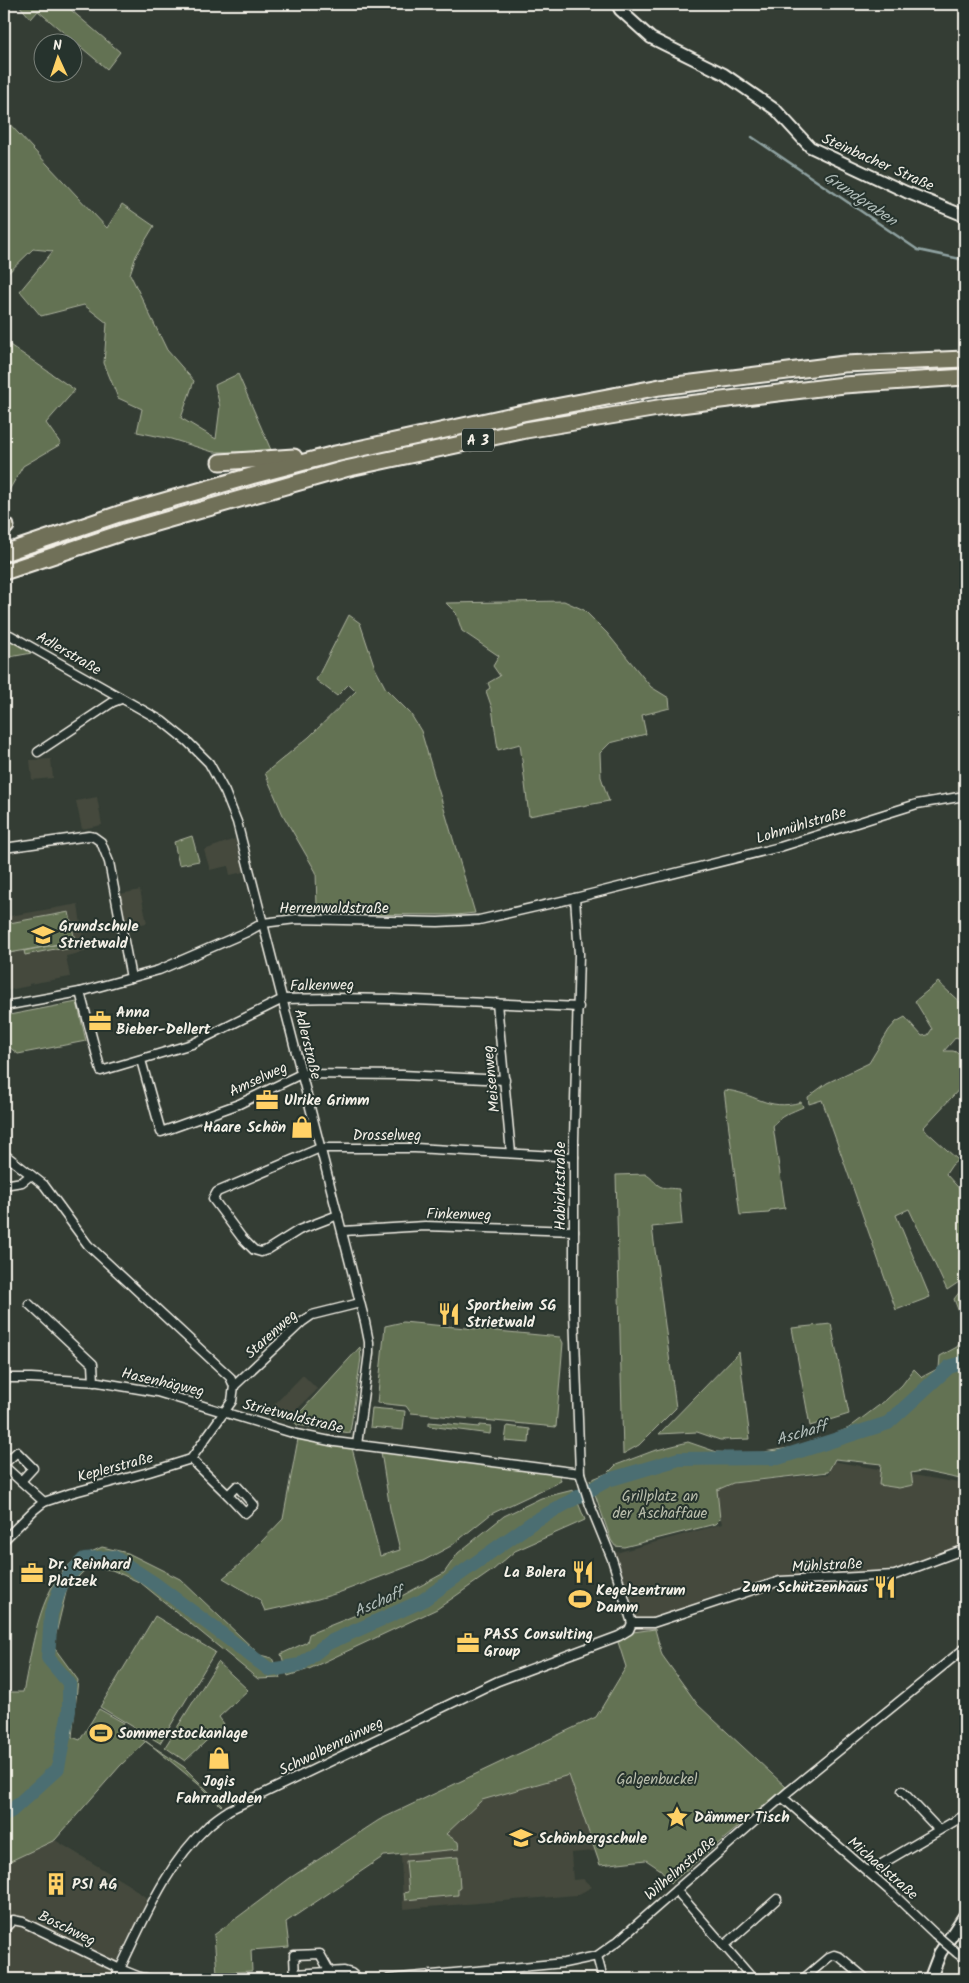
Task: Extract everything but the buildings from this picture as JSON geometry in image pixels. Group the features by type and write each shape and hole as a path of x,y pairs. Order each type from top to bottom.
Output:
{"highway":[{"name":"A 3","path":"4,553 188,493 335,454 523,413 660,387 844,364 965,359"},
{"name":"A 3","path":"4,572 124,532 345,469 526,430 664,407 844,385 965,377"},
{"path":"220,462 335,454"}],"main road":[{"path":"930,1979 940,1952 965,1914"}],"street":[{"name":"Steinbacher Straße","path":"617,4 620,10 651,38 724,74 776,110 810,147 906,192 965,216"},
{"name":"Adlerstraße","path":"4,639 10,635 162,721 188,742 209,763 225,792 237,822 343,1231 369,1342 358,1445"},
{"path":"38,752 113,702 121,699"},
{"name":"Lohmühlstraße","path":"645,880 780,847 917,804 965,796"},
{"path":"4,848 81,837 94,837 101,842 109,862 131,978"},
{"name":"Herrenwaldstraße","path":"4,1006 80,992 159,970 225,942 263,923 296,919 438,922 478,920 645,880"},
{"name":"Habichtstraße","path":"574,898 579,954 574,1157 574,1312 580,1473"},
{"name":"Falkenweg","path":"80,992 102,1071 192,1044 283,999 332,998 579,1007"},
{"name":"Meisenweg","path":"497,1003 511,1153"},
{"name":"Amselweg","path":"141,1060 161,1132 239,1104 301,1074 402,1074 504,1080"},
{"name":"Drosselweg","path":"338,1216 299,1230 261,1252 254,1250 242,1238 213,1199 217,1192 320,1148 415,1148 574,1157"},
{"name":"Strietwaldstraße","path":"4,1154 50,1192 88,1245 230,1377 234,1386 232,1401 225,1412 296,1434 335,1442 580,1473"},
{"path":"4,1185 22,1182 31,1175"},
{"name":"Finkenweg","path":"343,1231 426,1226 574,1231"},
{"name":"Starenweg","path":"234,1386 302,1322 312,1315 360,1303"},
{"path":"29,1304 93,1364 94,1382"},
{"name":"Hasenhägweg","path":"4,1378 94,1382 157,1392 225,1412"},
{"path":"225,1412 191,1459 228,1495"},
{"path":"21,1481 33,1468 17,1452 4,1465 21,1481 44,1502"},
{"name":"Keplerstraße","path":"4,1540 44,1502 191,1459"},
{"path":"580,1473 612,1559 632,1623"},
{"name":"Mühlstraße","path":"632,1623 653,1622 780,1581 895,1576 965,1549"},
{"name":"Schwalbenrainweg","path":"115,1979 170,1873 186,1850 208,1826 229,1810 498,1681 619,1636 629,1630 632,1623"},
{"name":"Wilhelmstraße","path":"389,1979 564,1963 597,1956 618,1941 782,1797 965,1648"},
{"path":"902,1791 939,1830"},
{"name":"Michaelstraße","path":"782,1797 965,1959"},
{"path":"868,1872 965,1815"},
{"path":"676,1890 753,1979"},
{"path":"724,1946 777,1900"},
{"name":"Boschweg","path":"4,1929 13,1920 23,1922 120,1970"},
{"path":"330,1972 320,1954 294,1955 295,1977 344,1971 352,1973 358,1979"},
{"path":"803,1979 834,1955 840,1957 866,1979"},
{"path":"597,1956 603,1979"},
{"path":"120,1970 140,1978 150,1979"}],"shaded area":[{"path":"51,759 53,778 32,780 30,760"},
{"path":"97,797 102,825 82,829 76,801"},
{"path":"235,839 244,872 230,875 228,866 210,870 204,850"},
{"path":"140,890 147,923 127,927 120,894"},
{"name":"Grundschule Strietwald","path":"78,904 85,952 66,956 70,977 29,984 29,986 4,991 4,917"},
{"path":"303,1375 317,1389 315,1392 285,1421 263,1416"},
{"path":"832,1461 965,1484 965,1546 900,1577 790,1585 635,1634 612,1554 722,1524 714,1485 829,1474"},
{"name":"Schönbergschule","path":"569,1775 595,1851 571,1853 573,1880 583,1879 592,1887 577,1895 403,1909 401,1854 459,1849 445,1834 482,1800"},
{"path":"55,1840 132,1887 148,1899 108,1979 4,1979 4,1864"}],"green space":[{"path":"18,4 64,4 120,52 107,69 82,48 82,32 63,32 38,11 31,19"},
{"path":"4,118 107,228 122,204 154,226 136,256 130,274 167,350 194,381 181,418 216,439 220,407 215,385 238,374 271,450 213,452 171,439 137,432 142,409 118,398 104,363 107,323 84,305 41,316 20,291 53,251 33,249 4,277"},
{"path":"4,341 75,390 46,423 61,444 23,466 4,499"},
{"path":"564,601 584,610 607,633 651,687 669,698 670,708 642,715 646,734 610,743 600,753 601,777 609,801 529,816 520,744 498,750 492,708 486,691 490,688 488,683 500,676 493,666 499,656 462,631 456,613 446,603"},
{"path":"349,615 360,623 375,668 386,689 410,713 421,731 475,913 456,915 324,914 317,908 316,872 283,815 265,773 309,737 356,691 349,684 337,696 316,680"},
{"path":"11,640 32,653 4,658 4,643"},
{"path":"192,836 199,861 179,865 174,842"},
{"path":"69,912 75,941 70,942 72,948 61,950 60,948 25,955 24,951 59,944 4,954 4,924"},
{"path":"938,982 965,1007 965,1041 956,1037 944,1051 953,1051 965,1055 965,1083 923,1128 958,1160 946,1174 965,1195 965,1278 947,1290 909,1209 896,1215 930,1297 896,1310 822,1100 809,1104 808,1097 827,1083 869,1063 889,1030 896,1022 905,1017 922,1036 928,1035 932,1029 915,1001"},
{"path":"77,1002 86,1041 18,1054 4,1043 4,1016"},
{"path":"724,1090 779,1105 801,1102 803,1107 782,1117 773,1126 785,1208 770,1210 769,1213 740,1215"},
{"path":"645,1174 660,1186 679,1189 682,1224 652,1227 676,1408 639,1445 623,1454 616,1175"},
{"path":"965,1285 965,1328 954,1299"},
{"path":"403,1322 560,1337 563,1343 556,1427 411,1413 406,1406 377,1403 385,1326"},
{"path":"831,1324 849,1414 810,1426 792,1328"},
{"name":"Grillplatz an der Aschaffaue","path":"965,1334 965,1480 922,1471 911,1473 913,1485 899,1488 879,1485 881,1464 835,1459 828,1472 733,1483 717,1490 720,1519 715,1524 624,1547 615,1546 611,1540 590,1480 608,1473 616,1465 653,1451 688,1442 717,1452 751,1454 808,1445 849,1428 886,1400 902,1385 914,1369 922,1377 939,1368 940,1356 957,1347"},
{"path":"360,1347 361,1358 350,1433 297,1425 293,1420"},
{"path":"739,1352 750,1439 720,1440 697,1432 659,1434"},
{"path":"372,1408 405,1411 403,1430 370,1427"},
{"path":"429,1422 479,1427 480,1425 491,1426 490,1434 429,1426"},
{"path":"507,1426 530,1429 529,1443 505,1441"},
{"path":"298,1439 352,1448 380,1556 400,1550 390,1509 381,1452 544,1471 559,1474 561,1481 491,1514 451,1546 423,1561 338,1593 265,1611 260,1600 223,1578 239,1565 283,1519"},
{"path":"573,1490 585,1520 515,1551 493,1570 437,1609 309,1669 288,1676 281,1654 307,1642 309,1634 398,1598 444,1573 458,1553 504,1516 541,1498"},
{"path":"102,1547 128,1553 180,1579 260,1655 272,1658 281,1678 258,1679 141,1583 112,1570 89,1566 67,1588 53,1646 78,1680 72,1737 80,1740 99,1709 124,1723 122,1726 145,1742 120,1766 55,1840 4,1864 4,1692 23,1692 38,1623 51,1589 60,1575 74,1561"},
{"path":"155,1616 215,1652 160,1743 100,1707"},
{"name":"Galgenbuckel","path":"655,1629 662,1655 698,1705 786,1787 671,1883 661,1870 646,1860 600,1865 569,1775 482,1800 446,1834 458,1842 459,1849 384,1856 286,1922 289,1947 251,1950 252,1971 217,1973 214,1935 290,1878 379,1820 596,1717 626,1667 618,1642 633,1632"},
{"path":"218,1662 248,1690 219,1717 224,1724 185,1761 165,1747"},
{"path":"151,1745 184,1767 222,1805 221,1806 203,1788"},
{"path":"458,1857 460,1888 458,1889 458,1895 405,1900 404,1893 409,1892 406,1861"}],"waterway":[{"name":"Grundgraben","path":"752,137 918,250 965,260"},
{"path":"961,1300 965,1310"},
{"name":"Aschaff","path":"4,1815 11,1811 58,1768 69,1711 69,1683 48,1658 51,1614 62,1583 84,1559 114,1557 154,1583 270,1670 300,1665 328,1643 422,1601 533,1522 608,1480 679,1459 778,1458 888,1423 949,1367 965,1362"}],"place":[{"name":"Grundschule Strietwald","path":"43,935"},
{"name":"Anna Bieber-Dellert","path":"100,1021"},
{"name":"Ulrike Grimm","path":"267,1100"},
{"name":"Haare Schön","path":"302,1127"},
{"name":"Sportheim SG Strietwald","path":"449,1314"},
{"name":"La Bolera","path":"583,1572"},
{"name":"Dr. Reinhard Platzek","path":"32,1573"},
{"name":"Zum Schützenhaus","path":"885,1587"},
{"name":"Kegelzentrum Damm","path":"580,1599"},
{"name":"PASS Consulting Group","path":"468,1643"},
{"name":"Sommerstockanlage","path":"101,1733"},
{"name":"Jogis Fahrradladen","path":"219,1758"},
{"name":"Dämmer Tisch","path":"677,1817"},
{"name":"Schönbergschule","path":"521,1838"},
{"name":"PSI AG","path":"56,1884"}]}
